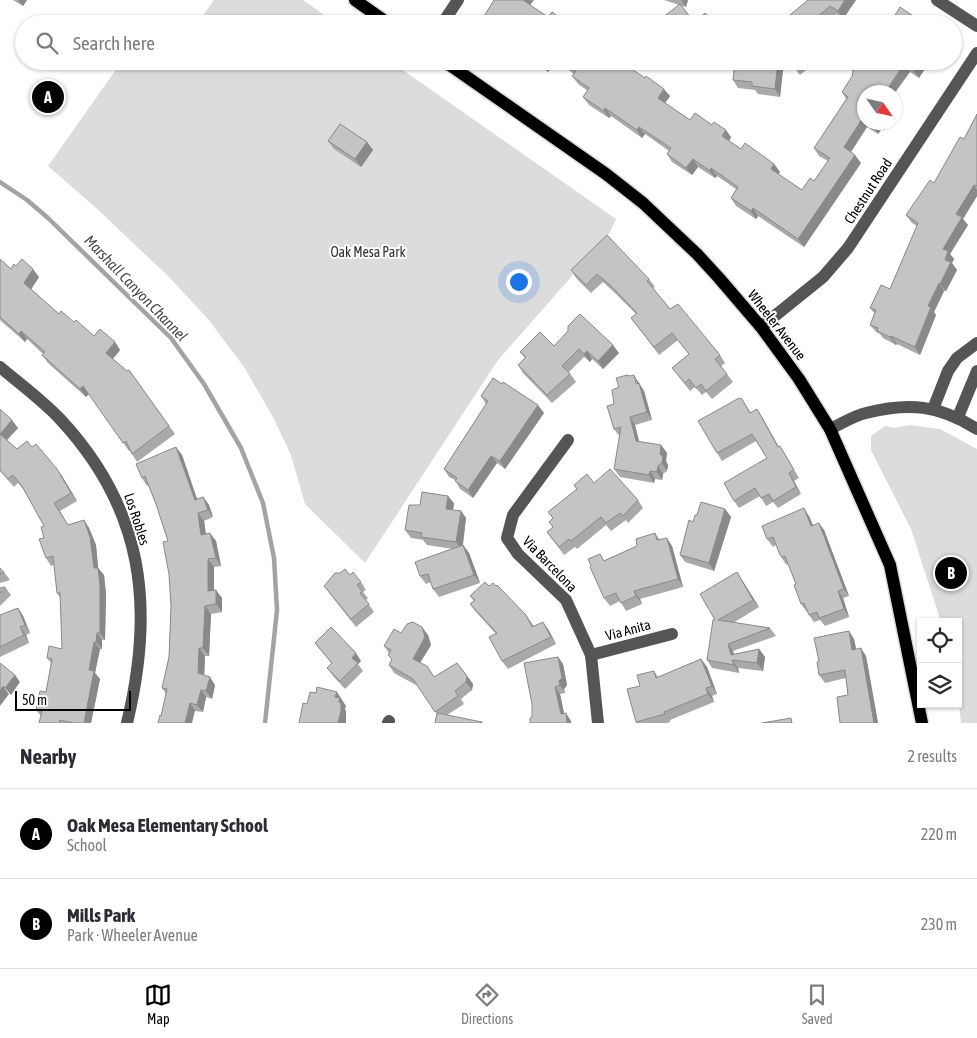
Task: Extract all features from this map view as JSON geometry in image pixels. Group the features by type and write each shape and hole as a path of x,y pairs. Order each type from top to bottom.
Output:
{"main road":[{"path":"355,0 376,15"},
{"name":"Wheeler Avenue","path":"457,70 606,174 643,203 697,254 761,327 799,379 830,429 890,565 922,723"}],"street":[{"path":"448,15 458,0"},
{"path":"938,0 960,15"},
{"path":"962,16 977,26"},
{"name":"Chestnut Road","path":"761,327 823,277 848,248 977,53"},
{"path":"933,409 952,365 957,358 977,343"},
{"path":"977,343 977,351"},
{"name":"Los Robles","path":"0,367 59,418 99,467 115,496 129,534 139,580 142,615 140,653 127,723"},
{"path":"958,417 977,371"},
{"path":"830,429 864,414 903,406 933,409 958,417 977,429"},
{"name":"Via Barcelona","path":"568,440 513,515 507,538 518,554 566,600 592,655 598,723"},
{"name":"Via Anita","path":"592,655 672,634"}],"green space":[{"path":"214,0 303,0 324,15 203,15"},
{"name":"Oak Mesa Park","path":"116,70 403,70 616,219 609,234 498,360 365,563 305,504 291,455 274,419 244,367 208,319 168,276 95,207 48,166"},
{"path":"910,425 940,429 977,449 977,723 961,723 959,708 962,708 962,618 940,618 911,529 871,450 871,436 885,426 894,428"}],"building":[{"path":"494,0 523,0 545,15 485,15"},
{"path":"808,0 845,0 838,11 830,6 820,15 790,15"},
{"path":"680,4 689,15 666,15"},
{"path":"900,7 912,15 895,15"},
{"path":"575,70 633,70 645,78 646,76 664,89 658,98 690,120 695,113 712,125 714,122 726,130 722,136 741,149 745,143 774,164 771,169 802,190 810,178 814,181 830,158 814,148 848,97 842,92 853,75 854,70 900,70 890,85 857,85 857,127 844,147 855,155 798,239 753,208 751,211 731,198 738,187 711,168 710,171 693,159 686,168 667,154 671,148 639,127 637,130 605,108 604,111 583,97 589,88 572,76 576,71"},
{"path":"734,70 777,70 775,89 752,86 752,82 733,80"},
{"path":"977,114 977,185 974,185 956,214 962,217 943,249 948,251 945,260 951,262 928,306 931,307 915,347 877,331 878,328 870,325 876,310 870,308 881,285 890,289 918,223 906,215 930,180 934,183 960,137 964,139"},
{"path":"340,124 367,142 355,159 328,141"},
{"path":"607,235 649,279 647,281 670,309 678,304 720,355 715,359 727,374 706,391 701,384 696,388 689,379 685,383 672,368 689,354 672,333 654,347 631,318 637,313 610,285 597,274 586,285 571,270"},
{"path":"0,259 11,269 14,264 16,266 22,259 33,269 24,283 59,314 61,311 74,322 76,320 94,336 100,329 115,342 106,353 127,371 129,370 169,426 132,454 126,441 123,443 83,386 80,389 42,355 45,352 21,331 19,334 0,317"},
{"path":"580,314 613,345 598,361 587,351 584,354 579,349 562,366 570,374 547,395 518,365 526,357 520,352 540,332 554,346 568,331 568,326"},
{"path":"634,375 636,384 639,383 647,412 630,417 636,441 661,445 662,463 658,466 657,472 650,471 649,475 614,469 621,427 614,429 607,406 614,404 612,390 619,387 616,378"},
{"path":"493,378 502,384 503,382 538,405 500,461 491,456 468,490 455,481 457,478 444,469 488,401 481,396"},
{"path":"739,398 742,399 750,413 757,409 778,447 780,446 794,470 789,473 796,487 773,501 769,494 761,498 755,488 734,501 724,483 767,458 752,434 717,453 698,421"},
{"path":"0,409 12,420 0,434"},
{"path":"0,434 17,449 27,441 32,447 36,444 57,469 71,493 54,503 68,525 84,520 90,537 94,568 98,568 100,586 100,633 97,633 96,642 94,642 89,670 94,671 84,723 60,720 59,723 39,723 42,711 36,710 40,691 46,692 52,659 47,658 49,646 62,649 60,593 57,593 53,556 46,558 39,539 44,538 41,527 44,526 22,486 13,475 8,479 0,470"},
{"path":"176,447 195,500 203,497 208,510 198,513 201,535 210,533 216,558 208,559 208,591 216,590 216,604 205,606 203,648 199,648 198,673 210,677 206,691 201,690 197,705 190,703 185,723 158,723 167,689 162,688 169,657 171,606 169,574 163,542 168,541 145,476 142,478 136,464"},
{"path":"610,469 638,500 623,516 620,513 606,523 601,517 571,541 569,539 559,547 547,532 553,527 549,522 553,518 548,512 577,489 574,485 587,474 594,483"},
{"path":"422,492 448,496 446,509 461,511 456,542 421,537 422,533 405,530 409,505 420,505"},
{"path":"701,502 725,509 709,563 680,555 689,520 693,522"},
{"path":"804,508 811,526 819,523 844,589 838,591 844,609 819,618 817,612 809,615 804,603 801,604 794,585 796,584 785,556 782,557 780,555 773,537 767,539 762,526"},
{"path":"655,533 657,540 667,538 678,579 634,591 636,596 621,603 616,593 604,598 588,559 600,554 604,561 637,546 636,539"},
{"path":"463,545 474,575 433,589 428,574 420,576 415,562"},
{"path":"345,569 350,575 353,572 361,582 357,585 362,591 360,593 369,604 351,619 324,586 335,573 340,573"},
{"path":"737,572 753,600 718,620 770,628 728,644 731,655 759,649 757,663 732,660 734,665 707,660 713,620 715,620 700,594"},
{"path":"485,582 489,586 493,583 497,585 526,615 532,627 543,622 551,637 502,661 489,637 497,633 470,604 475,600 470,596"},
{"path":"18,608 25,625 20,627 24,635 0,647 0,615"},
{"path":"413,622 422,627 425,637 413,659 427,666 434,677 457,663 467,676 466,682 455,691 458,696 435,712 413,679 389,665 392,659 388,655 391,650 384,646 394,629 401,633 407,624"},
{"path":"331,627 356,653 352,658 358,663 340,681 327,668 332,663 315,643"},
{"path":"849,631 852,650 861,648 874,723 840,723 837,697 848,695 845,670 819,675 817,662 819,661 814,638"},
{"path":"558,657 562,678 559,681 560,685 555,687 561,714 566,713 567,723 530,723 532,704 524,663"},
{"path":"701,659 712,686 706,688 708,694 664,712 665,714 636,722 627,689 640,686 637,675 654,671 656,678"},
{"path":"0,663 15,675 5,688 3,686 0,691"},
{"path":"317,687 337,692 335,697 340,698 339,702 341,703 338,723 299,723 303,703 307,704 310,692 316,693"},
{"path":"437,713 482,722 482,723 435,723"},
{"path":"791,718 792,723 762,723"}],"waterway":[{"name":"Marshall Canyon Channel","path":"0,182 27,200 48,218 171,338 204,384 241,448 263,503 274,558 277,610 265,723"}],"place":[{"name":"Oak Mesa Elementary School","path":"48,97"},
{"name":"Mills Park","path":"951,573"}]}
